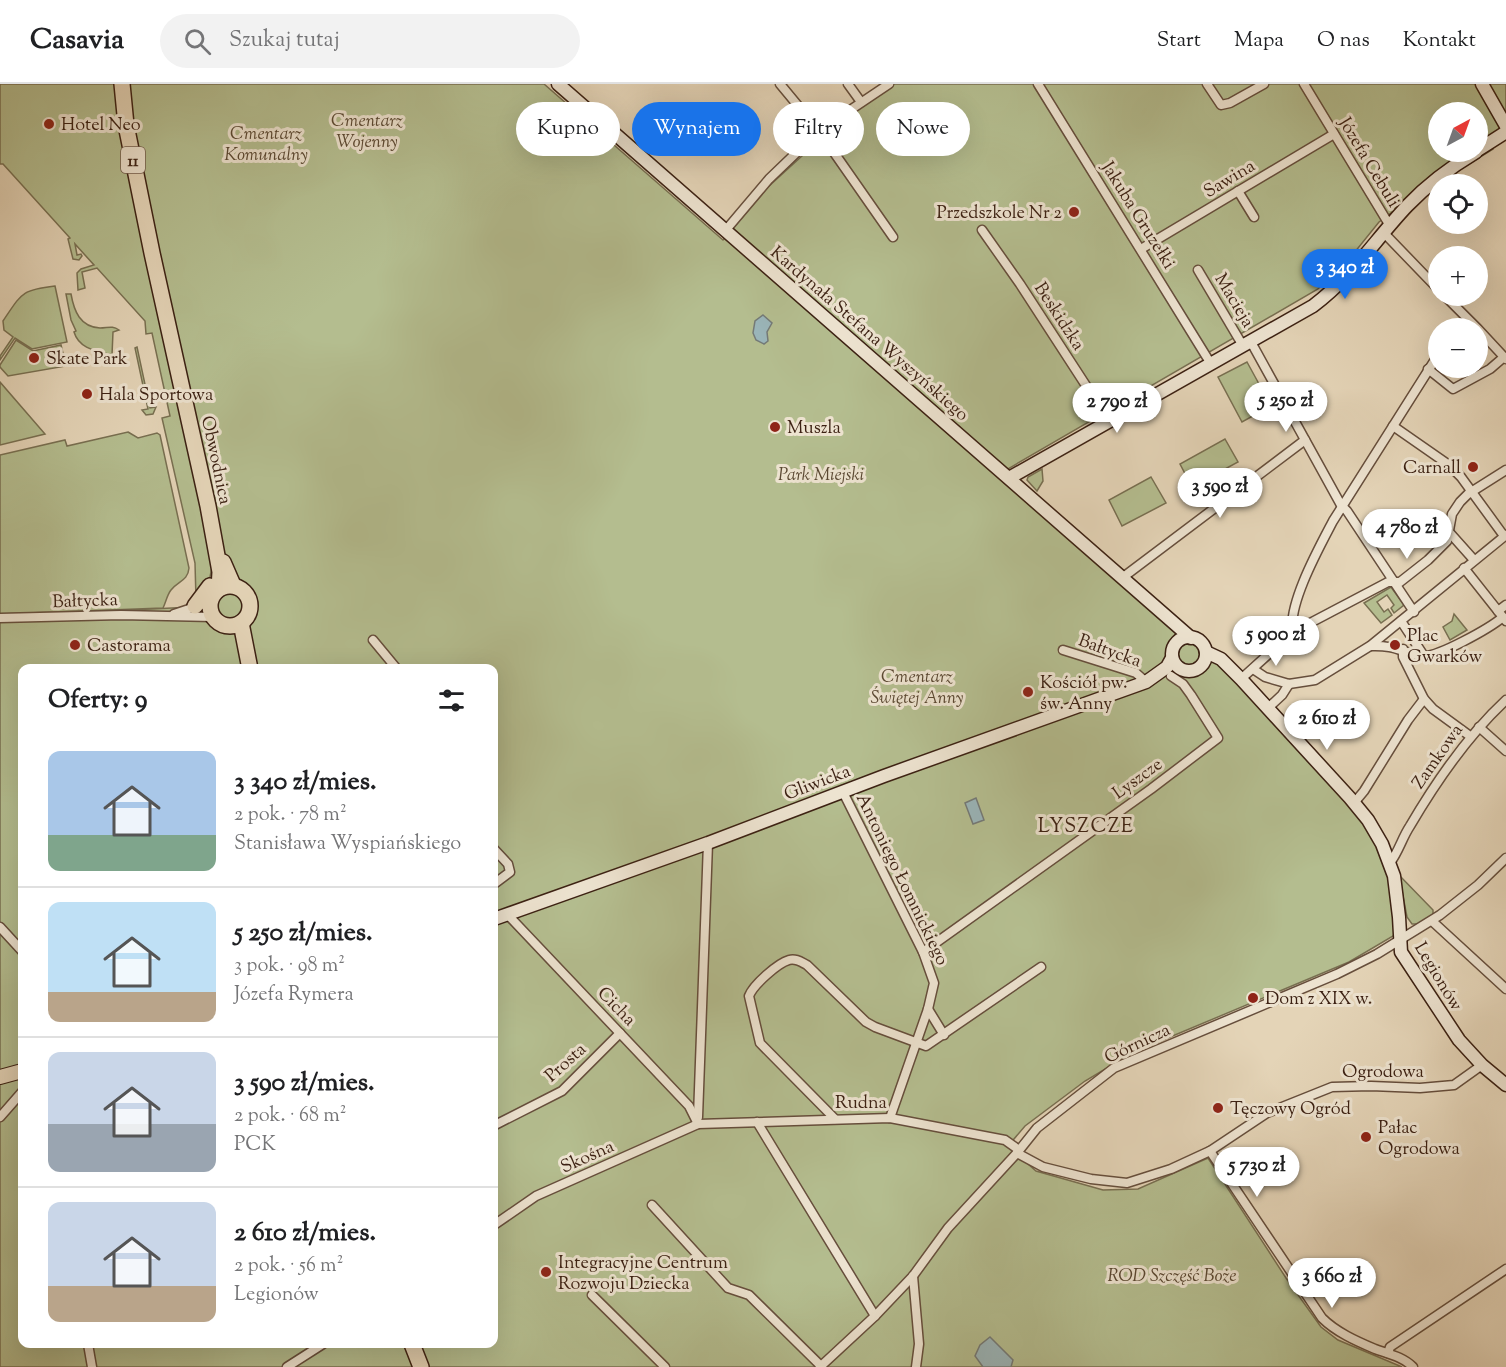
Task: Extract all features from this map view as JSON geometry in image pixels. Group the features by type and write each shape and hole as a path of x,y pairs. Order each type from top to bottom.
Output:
{"highway":[{"name":"Obwodnica","path":"122,84 129,143 208,506 216,556 226,587"},
{"name":"Obwodnica","path":"149,235 154,244 219,533 226,587"},
{"path":"206,608 226,587 244,591 250,602 249,614 234,625 219,623 206,608 216,556"},
{"path":"234,625 244,664"},
{"path":"234,625 242,637 249,664"},
{"path":"414,1348 421,1367"}],"main road":[{"path":"0,1077 18,1072"}],"street":[{"name":"Kardynała Stefana Wyszyńskiego","path":"558,84 1122,578 1170,617 1191,638"},
{"path":"780,84 795,102"},
{"path":"848,84 861,102 889,84"},
{"name":"Jakuba Gruzełki","path":"1038,84 1211,364"},
{"path":"1207,84 1221,105 1230,104 1264,84"},
{"name":"Józefa Cebuli","path":"1304,84 1387,229 1428,277"},
{"path":"1482,84 1506,126"},
{"path":"1488,144 1506,132"},
{"name":"Sawina","path":"1141,249 1334,134"},
{"path":"725,231 769,179 793,156"},
{"path":"836,156 893,237"},
{"path":"1009,478 1296,316 1330,293 1347,277 1409,204 1435,180 1461,162"},
{"path":"1238,191 1254,217"},
{"name":"Beskidzka","path":"982,230 1020,284 1108,421"},
{"name":"Macieja","path":"1198,270 1247,344 1342,507 1414,612"},
{"path":"1455,306 1467,318"},
{"path":"1488,340 1505,358 1488,370"},
{"path":"1293,632 1292,618 1306,575 1333,521 1428,369"},
{"path":"1439,378 1453,389 1473,378"},
{"path":"1253,669 1264,677 1288,684 1314,680 1370,646 1505,536 1449,465 1393,426"},
{"path":"1122,578 1305,440"},
{"path":"1241,679 1293,632 1388,582 1400,582 1428,560 1447,541 1454,511 1460,502 1506,470"},
{"path":"1449,532 1474,560"},
{"path":"1464,568 1502,616"},
{"path":"1370,646 1390,646 1424,656 1434,655 1473,636 1502,616 1506,605"},
{"name":"Bałtycka","path":"0,618 171,615 206,608"},
{"name":"Bałtycka","path":"171,615 206,608"},
{"name":"Kardynała Stefana Wyszyńskiego","path":"1159,610 1173,627 1177,642"},
{"path":"1401,621 1424,656"},
{"path":"1184,638 1191,638 1199,641 1206,652 1206,657 1201,665 1192,671 1176,673 1172,658 1173,648 1184,638"},
{"path":"373,640 393,664"},
{"path":"1403,649 1403,657 1424,699 1433,709 1470,736"},
{"name":"Bałtycka","path":"1063,650 1136,673 1146,682"},
{"name":"Legionów","path":"1206,652 1221,660 1241,679 1354,803 1372,826 1390,863 1397,893 1401,952 1459,1040 1482,1065 1506,1085"},
{"name":"Gliwicka","path":"1146,682 1167,667 1172,658"},
{"path":"1201,665 1230,669"},
{"name":"Gliwicka","path":"498,915 708,843 843,792 1176,673"},
{"name":"Lyszcze","path":"923,952 1151,789 1218,738 1176,673"},
{"path":"1268,708 1282,695 1288,684"},
{"path":"1354,803 1424,699"},
{"name":"Zamkowa","path":"1390,863 1408,828 1470,736 1506,700"},
{"path":"1479,727 1506,751"},
{"name":"Antoniego Łomnickiego","path":"843,792 923,952 934,984 928,1009 890,1118"},
{"path":"1382,844 1393,845 1404,838"},
{"path":"698,1124 708,843"},
{"path":"498,853 508,864 510,872 498,881"},
{"name":"Górnicza","path":"820,1367 913,1276 948,1228 1037,1128 1114,1068 1337,974 1432,921 1478,885 1506,858"},
{"name":"Cicha","path":"498,915 620,1033 689,1106 698,1124"},
{"path":"1432,921 1506,989"},
{"path":"0,927 18,947"},
{"path":"835,1119 760,1043 749,996 752,989 782,964 788,960 799,961 819,974 866,1022 927,1046 1041,967"},
{"path":"928,1009 944,1035"},
{"name":"Prosta","path":"498,1123 562,1091 620,1033"},
{"name":"Ogrodowa","path":"1018,1151 1043,1167 1091,1179 1127,1183 1171,1169 1210,1151 1267,1113 1332,1087 1420,1088 1454,1085 1482,1065"},
{"path":"0,1117 18,1097"},
{"name":"Rudna","path":"698,1124 890,1118 1005,1140 1018,1151"},
{"path":"757,1122 874,1316"},
{"name":"Skośna","path":"498,1221 536,1196 698,1124"},
{"path":"1210,1151 1322,1318 1335,1330 1405,1360 1413,1367"},
{"path":"652,1205 728,1288 749,1295 820,1367"},
{"path":"1388,1353 1390,1347 1506,1269"},
{"path":"913,1276 919,1344 916,1367"},
{"path":"592,1295 665,1367"},
{"path":"89,1348 92,1367"},
{"path":"286,1367 317,1348"}],"green space":[{"path":"0,84 544,84 565,102 516,102 516,156 620,156 620,150 723,240 768,187 802,156 864,156 864,104 890,84 1506,84 1506,137 1488,152 1488,102 1428,102 1428,162 1472,162 1453,174 1454,172 1428,174 1428,186 1379,222 1350,258 1318,289 1006,470 1244,678 1379,827 1405,929 1349,962 1132,1053 1085,1081 1025,1126 1008,1146 1036,1171 1103,1190 1138,1189 1208,1158 1286,1278 1321,1327 1338,1340 1402,1367 0,1367 0,616 215,606 219,596 228,591 172,351 212,567 209,582 196,599 195,563 162,418 170,416 152,333 146,334 145,321 97,268 82,272 85,288 78,290 77,273 81,269 94,265 75,244 77,255 82,256 79,260 73,259 68,239 70,238 3,164 0,164"},
{"path":"55,286 67,342 32,349 15,338 0,360 0,356 13,337 4,330 3,321 14,304 29,291"},
{"path":"66,294 71,294 76,312 87,325 100,328 112,327 119,330 113,332 112,355 84,346 76,338"},
{"name":"Skate Park","path":"16,340 33,351 61,345 66,366 8,376 0,365"},
{"path":"137,347 150,408 156,407 153,414 146,415 142,410 148,409 135,348"},
{"path":"1247,362 1271,406 1242,422 1218,377"},
{"path":"0,382 45,434 0,445"},
{"path":"128,432 138,438 157,433 160,435 189,568 187,576 168,594 163,608 0,614 0,455 65,440 67,446"},
{"path":"1225,439 1238,462 1192,487 1180,464"},
{"path":"1042,469 1043,481 1037,491 1027,480 1028,477"},
{"path":"1151,477 1166,503 1122,526 1109,500"},
{"path":"1391,587 1404,605 1394,613 1391,608 1394,605 1387,595 1377,602 1384,612 1388,609 1392,615 1381,623 1364,603"},
{"path":"1454,614 1467,630 1450,640 1443,627 1452,621"},
{"path":"1399,875 1433,910 1433,915 1420,924 1412,924 1407,917"}],"water":[{"path":"763,315 772,323 767,332 768,341 764,344 756,340 753,333 755,321"},
{"path":"976,798 984,820 973,824 965,803"},
{"path":"990,1337 1013,1360 1011,1367 983,1367 975,1356 980,1345"}],"place":[{"name":"Hotel Neo","path":"49,124"},
{"name":"Przedszkole Nr 2","path":"1074,212"},
{"name":"Skate Park","path":"34,358"},
{"name":"Hala Sportowa","path":"87,394"},
{"name":"Muszla","path":"775,427"},
{"name":"Carnall","path":"1473,467"},
{"name":"Castorama","path":"75,645"},
{"name":"Plac Gwarków","path":"1395,645"},
{"name":"Kościół pw. św. Anny","path":"1028,692"},
{"name":"Dom z XIX w.","path":"1253,998"},
{"name":"Tęczowy Ogród","path":"1218,1108"},
{"name":"Pałac Ogrodowa","path":"1366,1137"},
{"name":"Integracyjne Centrum Rozwoju Dziecka","path":"546,1272"}],"district":[{"name":"LYSZCZE","path":"1086,825"}],"park label":[{"name":"Cmentarz Wojenny","path":"367,130"},
{"name":"Cmentarz Komunalny","path":"266,143"},
{"name":"Park Miejski","path":"821,474"},
{"name":"Cmentarz Świętej Anny","path":"917,686"},
{"name":"ROD Szczęść Boże","path":"1172,1275"}]}
